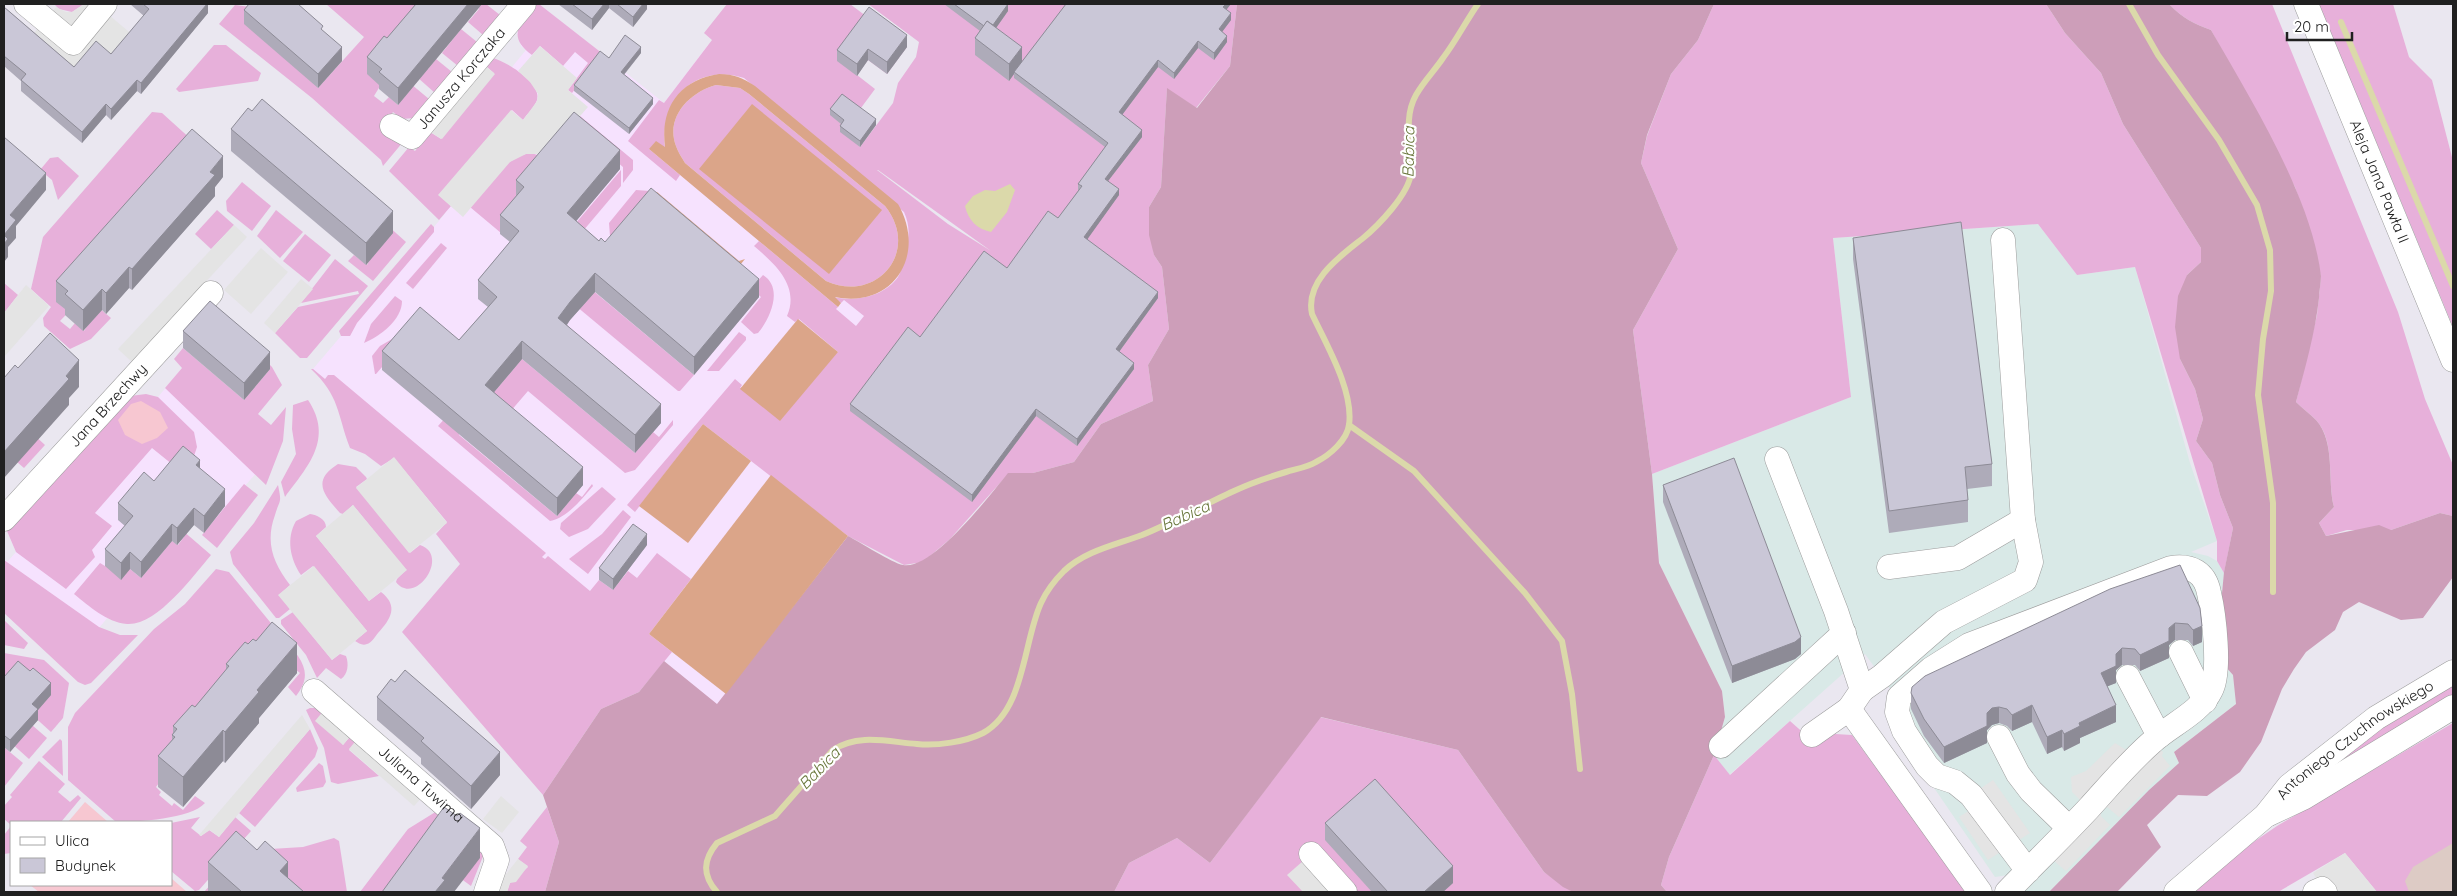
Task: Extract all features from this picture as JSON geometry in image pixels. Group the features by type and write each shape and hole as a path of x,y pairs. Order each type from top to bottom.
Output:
{"street":[{"path":"26,4 73,44 105,4"},
{"name":"Janusza Korczaka","path":"392,126 412,137 524,4"},
{"name":"Aleja Jana Pawła II","path":"2306,4 2453,360"},
{"path":"1812,735 1944,622 2025,580 2032,562 2023,520 2003,240"},
{"name":"Jana Brzechwy","path":"4,519 211,293"},
{"path":"1777,459 1844,633 1855,699 1980,892"},
{"path":"1889,567 1958,558 2023,520"},
{"path":"2007,892 2028,871 2159,736 2205,701 2212,689 2216,676 2210,597 2203,576 2186,566 2171,568 1969,645 1930,669 1899,697 1897,712 1904,731 1927,766 1937,776 1955,782 1971,794 2028,871"},
{"path":"1721,746 1844,633"},
{"path":"2181,652 2205,701"},
{"name":"Antoniego Czuchnowskiego","path":"2176,892 2265,816 2289,786 2362,730 2453,672"},
{"path":"2128,677 2159,736"},
{"name":"Juliana Tuwima","path":"314,691 492,846 496,853 496,866 486,892"},
{"name":"Antoniego Czuchnowskiego","path":"2265,816 2303,798 2453,707"},
{"path":"1999,737 2018,774 2030,791 2069,828"},
{"path":"1310,854 1345,892"},
{"path":"2315,892 2322,888 2325,892"}],"shaded area":[{"path":"54,4 84,4 72,12 59,9"},
{"path":"84,4 96,4 135,37 111,65 69,83 29,39 56,7 66,12 72,12"},
{"path":"326,4 430,4 374,96 383,103 389,97 398,105 411,89 411,84 429,99 414,118 402,119 393,112 383,126 403,142 383,166 381,160 312,98 219,24 235,5 257,8 318,88 364,37"},
{"path":"477,4 486,4 500,15 483,35 468,22 479,9"},
{"path":"536,4 539,4 664,103 708,45 948,224 853,530 717,705 313,369 444,215 512,67 526,50 521,46 517,33"},
{"path":"536,4 539,4 603,54 572,93 568,90 588,63 575,52 563,66 540,46 532,55 519,42 518,29"},
{"path":"727,4 850,4 907,47 887,74 868,60 857,75 875,89 858,112 831,115 844,126 860,147 893,103 898,83 916,57 919,42 868,4 1237,4 1230,66 1196,108 1167,89 1161,187 1149,207 1154,255 1162,267 1169,329 1148,365 1153,401 1101,424 1074,462 1033,473 1008,474 950,539 923,562 904,565 848,536 703,424 635,512 627,505 735,379 742,385 740,388 838,352 799,319 795,322 787,316 790,305 788,285 777,268 754,246 759,241 838,307 836,309 856,326 864,316 844,300 841,303 833,297 860,298 877,293 892,284 900,272 908,238 908,223 904,212 744,78 726,75 710,76 696,81 684,89 674,101 668,115 665,131 665,148 649,149 680,175 676,181 628,141 659,100 664,103 712,40 704,33","holes":["878,170 991,251 948,224"]},
{"path":"1237,4 1714,4 1698,40 1671,74 1647,135 1641,163 1678,249 1633,330 1652,474 1659,563 1722,691 1725,717 1714,755 1669,857 1661,885 1667,892 1573,892 1563,887 1544,872 1458,750 1321,717 1210,863 1177,838 1129,863 1114,892 545,892 559,842 543,795 601,709 639,692 664,661 717,704 848,536 898,563 903,565 915,564 929,556 960,530 1008,473 1033,473 1074,462 1101,424 1153,401 1148,365 1169,329 1162,267 1154,255 1149,235 1149,207 1161,187 1167,88 1197,108 1230,66"},
{"path":"1714,4 2046,4 2065,33 2101,73 2123,124 2201,248 2201,262 2187,275 2180,359 2195,389 2203,419 2196,441 2212,463 2220,495 2233,528 2224,573 2217,561 2217,541 2135,267 2077,275 2038,224 1833,238 1851,397 1652,474 1633,330 1678,249 1641,163 1647,136 1671,74 1698,40"},
{"path":"2046,4 2175,4 2170,5 2184,17 2211,30 2261,117 2277,149 2305,213 2315,245 2321,276 2319,298 2312,338 2296,402 2316,420 2322,429 2329,450 2334,507 2319,523 2326,536 2379,525 2391,530 2440,513 2453,516 2453,577 2423,618 2401,620 2359,602 2343,612 2335,630 2306,652 2294,669 2282,689 2261,742 2240,772 2207,796 2178,795 2147,825 2161,847 2117,892 2049,892 2149,790 2179,763 2174,752 2236,704 2233,675 2225,666 2220,615 2224,572 2233,528 2220,495 2212,463 2196,441 2203,419 2195,389 2180,359 2175,327 2178,296 2187,275 2201,262 2201,248 2123,124 2101,73 2065,33"},
{"path":"2272,4 2398,312 2425,399 2453,465 2453,516 2440,513 2391,530 2347,530 2326,536 2319,523 2334,507 2329,450 2322,429 2316,420 2296,402 2317,315 2321,277 2312,237 2295,187 2211,30 2184,17 2170,5"},
{"path":"2319,4 2393,4 2409,57 2432,80 2453,161 2453,327"},
{"path":"461,29 477,42 458,66 442,53"},
{"path":"214,45 226,45 261,73 258,81 179,92 176,89"},
{"path":"540,46 577,78 568,90 588,107 544,157 538,154 526,154 510,162 463,217 438,195 511,110 523,120 537,101 538,94 530,82 518,71"},
{"path":"493,58 506,64 529,80 537,93 537,100 523,120 512,110 439,195 451,206 439,220 389,171 409,147 415,151 430,132 441,139 494,73 482,63"},
{"path":"436,59 452,72 435,93 417,77 425,67 428,69"},
{"path":"482,63 495,74 442,139 430,132"},
{"path":"719,74 729,75 755,86 898,204 906,223 909,241 906,259 900,274 889,286 874,295 856,298 835,297 841,303 838,307 649,149 656,141 665,147 664,133 669,108 683,89 705,77","holes":["716,85 740,88 885,206 895,223 898,240 896,256 888,269 877,279 862,285 845,286 826,281 685,163 673,135 674,125 682,107 697,93 706,88"]},
{"path":"716,85 740,88 749,94 885,206 895,223 898,240 896,256 888,269 877,279 862,285 845,286 826,281 685,163 673,135 677,116 682,107 697,93"},
{"path":"752,104 882,210 829,274 699,169"},
{"path":"152,112 162,113 214,160 60,321 70,329 75,323 84,331 99,308 111,318 91,339 70,349 44,326 43,318 51,307 31,289 43,237"},
{"path":"580,116 633,160 633,170 623,183 623,167 573,124"},
{"path":"531,153 544,157 501,233 470,207 496,174 512,160 521,155"},
{"path":"58,157 79,176 58,200 52,180 40,170 50,158"},
{"path":"621,170 621,186 572,244 564,237"},
{"path":"242,182 271,206 252,231 227,211 226,201"},
{"path":"1010,184 1015,190 1007,212 991,232 977,226 968,216 965,206 973,196 985,190 995,191"},
{"path":"636,190 650,191 754,285 763,275 769,281 773,288 773,304 767,320 758,333 754,334 741,322 761,297 711,255 611,250 609,223"},
{"path":"650,191 657,192 739,261 745,259 736,270"},
{"path":"217,210 234,225 211,249 195,234"},
{"path":"276,210 303,232 280,258 257,236"},
{"path":"431,224 434,227 434,232 357,323 350,336 341,336 339,331"},
{"path":"2038,224 2077,275 2135,267 2190,463 2217,541 2191,552 2208,556 2217,561 2224,573 2220,615 2225,666 2233,675 2236,704 2174,752 2179,763 2149,790 2049,892 2022,892 2008,875 1995,877 1889,722 1894,694 1865,654 1729,775 1714,755 1725,717 1722,691 1659,563 1652,474 1851,397 1833,238"},
{"path":"234,225 247,237 132,362 118,349"},
{"path":"387,225 406,242 373,281 348,261 354,255 367,265"},
{"path":"305,234 331,255 309,282 283,261"},
{"path":"441,243 447,248 413,289 406,283"},
{"path":"261,248 288,272 251,314 224,290"},
{"path":"335,259 368,286 307,358 300,358 275,333 298,307 359,294 358,291 301,303"},
{"path":"301,279 313,289 275,333 264,323"},
{"path":"4,283 18,295 4,313"},
{"path":"585,284 694,375 680,391 570,301"},
{"path":"26,285 49,306 4,357 4,313"},
{"path":"395,296 402,301 398,315 383,332 364,343 371,324"},
{"path":"798,319 838,352 780,421 740,389"},
{"path":"420,323 375,374 372,356 380,346"},
{"path":"230,325 272,367 282,385 258,414 271,425 286,407 283,441 266,485 165,388 182,368 174,359 183,348 244,400 270,369"},
{"path":"739,332 746,337 746,340 719,371 707,371"},
{"path":"522,359 635,453 653,432 659,437 673,420 673,425 635,470 625,473 528,391 504,419 485,403"},
{"path":"183,367 278,448 204,533 190,521 185,537 177,545 172,541 72,660 4,560 8,561 16,552 7,531 137,395 158,397"},
{"path":"311,369 325,379 328,375 334,375 546,553 542,557 545,559 548,556 590,591 599,580 613,590 628,571 637,578 657,553 691,579 649,634 672,652 639,692 601,709 543,795 402,632 460,564 436,534 447,522 394,458 381,466 365,454 350,448 333,397 328,388"},
{"path":"146,394 158,397 194,432 197,447 194,456 178,469 152,448 95,513 112,526 92,550 95,557 66,589 16,552 7,531 130,396"},
{"path":"308,400 319,427 318,440 315,452 309,463 285,497 281,482 296,454 292,429 293,405"},
{"path":"141,401 160,412 168,428 157,438 142,444 125,435 118,420 131,404"},
{"path":"456,406 459,435 557,516 576,493 582,497 592,484 593,486 568,512 550,521 438,426"},
{"path":"703,424 751,461 688,543 639,506"},
{"path":"32,433 45,445 24,468 10,456"},
{"path":"394,457 447,523 409,553 356,488"},
{"path":"338,464 356,467 366,477 367,479 356,487 410,553 420,545 429,550 432,559 431,568 427,577 420,584 412,588 404,588 396,582 406,570 353,505 343,514 329,500 323,488 323,482 330,470"},
{"path":"771,475 848,536 726,694 649,634"},
{"path":"244,484 258,495 217,548 202,535"},
{"path":"278,485 280,501 272,525 271,543 272,552 279,569 290,585 279,595 290,609 279,618 276,618 233,564 230,552 254,523"},
{"path":"602,487 616,499 588,529 569,537 560,529 561,523"},
{"path":"353,505 407,570 369,601 316,536"},
{"path":"623,510 631,517 588,574 569,559 602,534"},
{"path":"310,514 318,516 326,524 326,527 316,536 369,601 381,592 390,602 391,612 389,618 373,640 365,645 355,641 367,631 313,566 301,575 294,562 290,541 293,528 296,521"},
{"path":"182,530 211,555 184,587 162,609 150,617 138,622 119,623 98,613 74,594 100,563 105,566 130,569 141,578 172,541 178,545 184,537"},
{"path":"4,560 99,627 120,635 138,635 91,683 85,685 78,682 4,613"},
{"path":"314,566 367,631 332,660 278,595"},
{"path":"216,569 229,572 298,656 305,672 304,681 296,696 288,687 300,673 291,666 171,767 156,787 161,792 159,795 172,806 174,803 183,810 195,796 205,803 188,813 163,819 115,821 68,780 68,727 75,713 154,629 185,604"},
{"path":"293,612 332,660 340,654 346,656 347,669 341,679 326,668 317,678 306,655 281,624 281,620"},
{"path":"4,620 28,643 24,649 4,645"},
{"path":"4,653 44,660 69,683 63,718 51,732 30,713 4,683"},
{"path":"2453,681 2453,695 2281,797 2342,752"},
{"path":"319,708 343,745 353,733 358,738 349,750 379,776 338,784 331,782 324,748 306,710"},
{"path":"325,709 353,733 343,745 315,721"},
{"path":"302,715 310,729 219,837 210,830 201,836 199,835"},
{"path":"1320,717 1458,750 1544,872 1573,892 1114,892 1129,863 1177,838 1210,863"},
{"path":"25,719 47,738 29,759 10,742"},
{"path":"1790,721 1816,744 1835,734 1852,735 1967,892 1667,892 1661,885 1669,857 1714,755 1730,775"},
{"path":"2453,723 2453,892 2377,892 2345,853 2278,892 2192,892 2236,854 2277,826"},
{"path":"310,729 318,748 315,757 255,827 239,813"},
{"path":"359,737 425,794 414,806 349,749"},
{"path":"60,739 62,741 63,776 42,757"},
{"path":"2151,742 2163,752 2162,756 2170,766 2119,817 2107,807 2101,811 2101,816 2110,825 2066,871 2054,861 2088,808 2072,792 2071,777 2086,771 2115,743 2128,751"},
{"path":"4,749 23,763 4,787"},
{"path":"39,761 65,784 58,792 70,802 78,795 81,798 62,821 10,821 10,824 4,819 4,806 12,797 10,795"},
{"path":"319,763 323,766 326,782 323,787 297,792 296,788"},
{"path":"1993,780 2030,833 1988,860 1959,817 1970,810 1971,795"},
{"path":"501,796 519,812 502,833 483,819"},
{"path":"85,802 107,821 69,821"},
{"path":"547,807 559,842 545,892 507,892 510,883 528,867 518,859 527,847 520,841"},
{"path":"437,811 486,849 471,886 460,878 403,892 360,892 408,829"},
{"path":"200,817 191,828 201,836 209,830 219,837 235,817 251,831 199,890 195,891 172,872 172,823"},
{"path":"10,827 10,853 4,854 4,835"},
{"path":"334,838 339,841 347,892 204,892 240,851 303,847"},
{"path":"2453,843 2453,892 2409,892 2405,881 2413,867"},
{"path":"2345,853 2377,892 2325,892 2313,873"},
{"path":"1311,854 1345,892 1303,892 1287,875"},
{"path":"518,859 528,866 516,882 510,883 507,892 489,892 497,873 506,874"},
{"path":"172,879 187,892 39,892 31,886 172,886"}],"building":[{"path":"143,4 207,4 141,83 137,80 111,109 106,104 82,132 21,80 26,74 4,56 4,7 74,67 96,41 111,54 149,9"},
{"path":"249,4 298,4 323,26 321,29 342,47 318,74 244,10"},
{"path":"416,4 468,4 398,88 379,72 382,69 367,57 384,36 387,38"},
{"path":"572,4 604,4 592,19"},
{"path":"617,4 643,4 633,17"},
{"path":"954,4 1008,4 993,25 987,21 984,26"},
{"path":"1066,4 1226,4 1223,7 1231,13 1219,29 1227,36 1214,53 1198,41 1174,73 1158,60 1119,112 1142,130 1105,179 1119,189 1084,237 1158,292 1116,349 1134,363 1077,439 1036,409 972,495 850,404 908,327 920,337 984,251 1007,268 1048,211 1058,218 1082,186 1078,184 1108,143 1014,72"},
{"path":"869,7 907,35 887,62 868,49 857,64 837,50"},
{"path":"987,21 1022,47 1009,64 975,38"},
{"path":"625,35 641,47 621,72 653,98 629,128 574,85 600,51 609,58"},
{"path":"842,94 876,119 860,141 840,126 844,120 830,109"},
{"path":"262,99 393,211 366,243 231,129 248,108 252,111"},
{"path":"574,112 620,150 567,213 599,241 601,238 605,242 651,188 759,279 694,357 595,273 570,302 558,318 661,404 635,435 522,341 485,385 583,467 557,498 382,351 420,307 459,340 497,297 478,280 519,231 500,215 524,187 516,180"},
{"path":"192,129 223,156 210,172 215,175 132,269 129,267 106,293 102,289 83,310 65,294 68,291 56,281"},
{"path":"4,137 46,173 10,215 16,220 4,235"},
{"path":"1961,222 1992,464 1965,467 1968,500 1889,511 1853,238"},
{"path":"4,235 8,239 4,244"},
{"path":"210,301 270,352 244,383 183,331"},
{"path":"50,333 79,360 66,376 69,379 4,452 4,378 15,365 18,368"},
{"path":"183,446 200,460 196,465 225,489 204,516 194,508 177,528 172,524 141,562 130,552 121,563 105,549 133,516 118,503 144,472 154,481"},
{"path":"1734,458 1801,637 1795,642 1732,666 1663,485"},
{"path":"633,524 647,534 613,579 599,568"},
{"path":"2180,565 2200,608 2202,626 2193,630 2188,624 2175,623 2169,628 2169,641 2140,655 2135,649 2122,648 2116,654 2116,666 2101,673 2116,705 2079,723 2080,726 2064,734 2062,730 2047,737 2032,705 2012,715 2007,709 1992,708 1987,713 1987,726 1944,747 1924,719 1911,693 1912,687 1925,676 2110,589"},
{"path":"272,622 297,643 257,690 259,692 225,732 223,730 183,777 158,756 175,737 172,735 177,729 173,726 192,705 195,707 229,666 226,664 245,642 248,644 253,639 256,641"},
{"path":"18,661 30,671 33,668 51,683 32,704 38,709 10,740 4,737 4,677"},
{"path":"405,670 500,752 471,786 421,741 424,738 377,697 391,679 395,682"},
{"path":"1375,779 1453,866 1424,892 1388,892 1325,823"},
{"path":"444,807 457,816 460,813 480,828 442,878 445,880 435,892 382,892"},
{"path":"236,831 257,850 265,841 288,862 280,871 304,892 242,892 208,862"}],"waterway":[{"name":"Babica","path":"717,892 709,880 706,868 712,849 717,843 775,816 833,750 843,745 863,740 925,744 951,743 983,733 997,722 1015,692 1041,603 1054,582 1072,564 1091,553 1154,530 1247,485 1313,464 1337,446 1348,431 1349,412 1347,398 1338,368 1312,314 1311,302 1314,291 1319,281 1334,262 1376,226 1392,209 1405,190 1411,173 1409,124 1412,104 1419,90 1448,51 1478,4"},
{"path":"2129,4 2158,55 2219,140 2257,205 2270,250 2271,291 2263,339 2258,395 2273,503 2273,592"},
{"path":"2341,22 2453,286"},
{"path":"1349,425 1414,471 1525,593 1562,641 1572,694 1580,769"}]}
